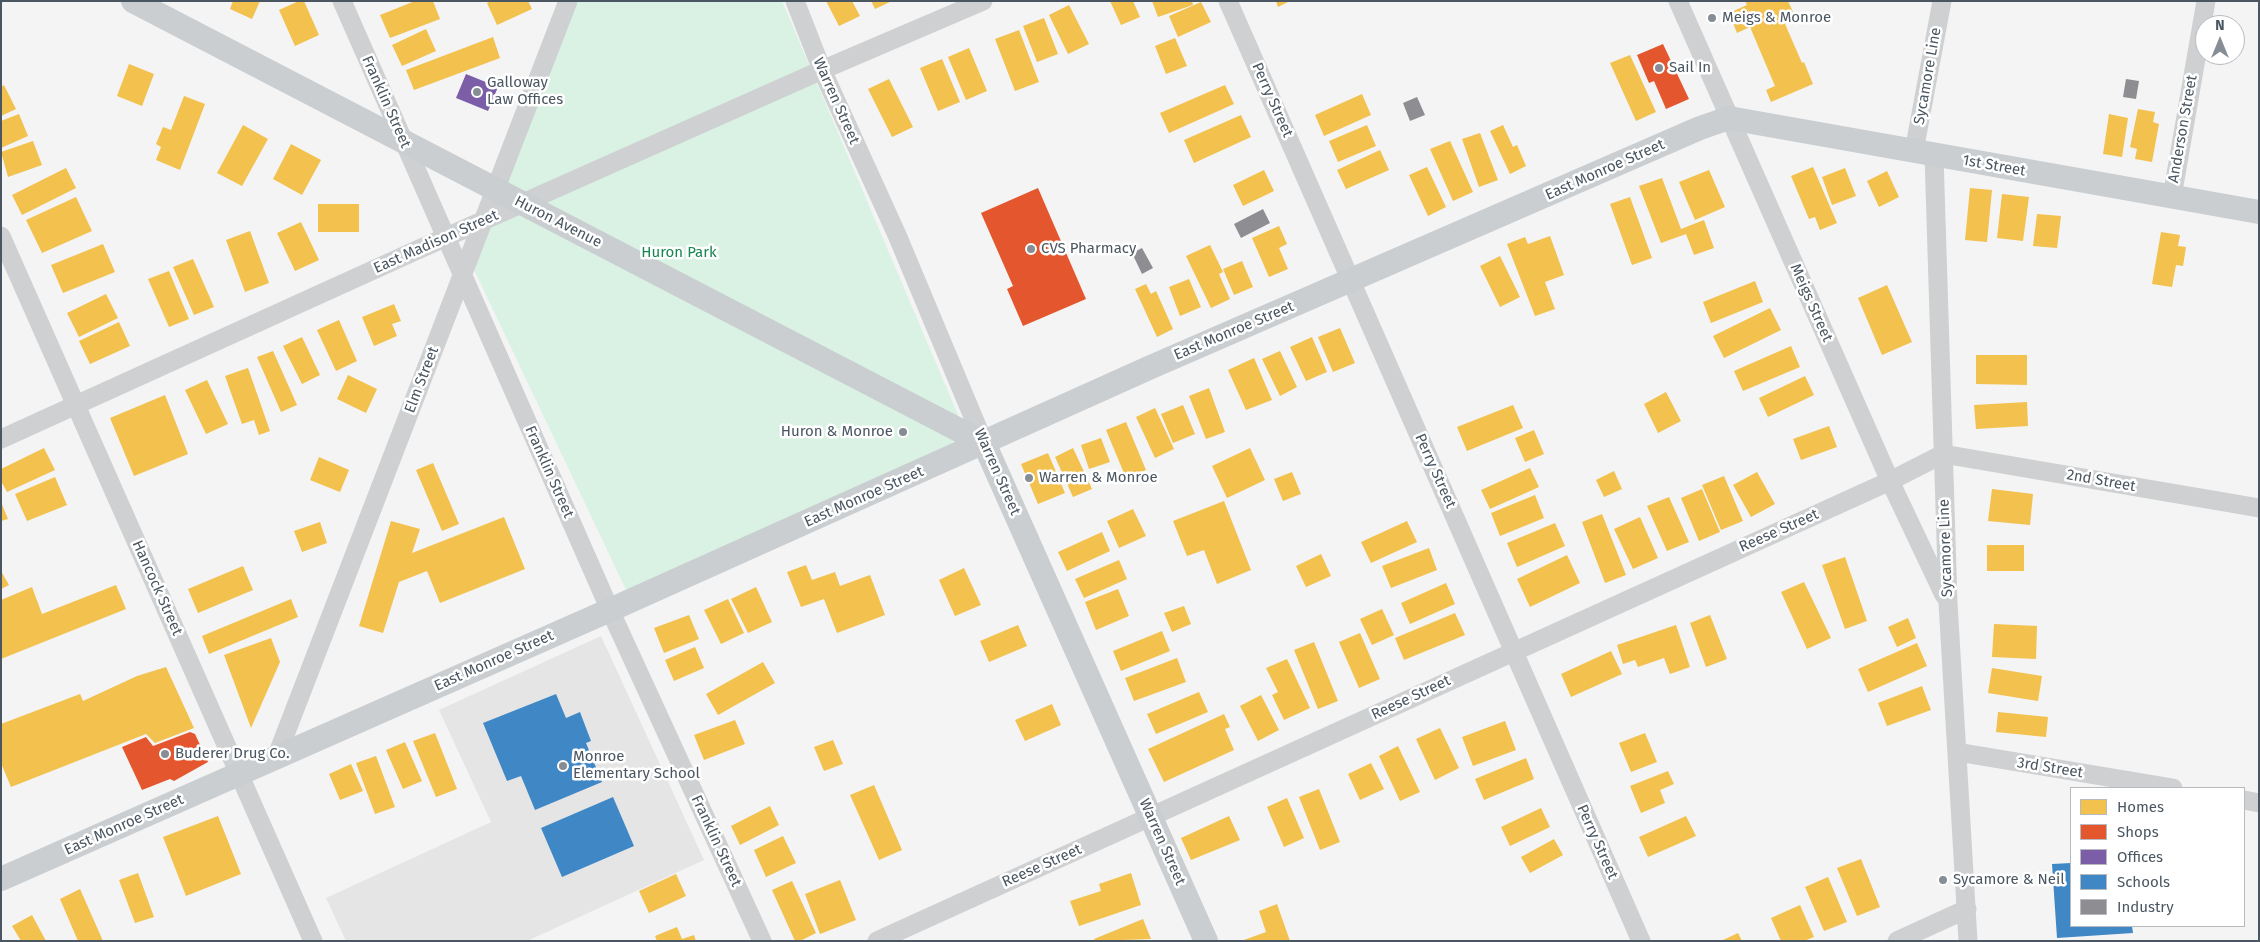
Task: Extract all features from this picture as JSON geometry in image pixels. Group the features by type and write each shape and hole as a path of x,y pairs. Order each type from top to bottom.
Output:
{"main road":[{"name":"Huron Avenue","path":"133,1 984,443"},
{"name":"East Monroe Street","path":"1,879 610,610 1151,367 1700,128 1728,118"},
{"name":"1st Street","path":"1728,118 2259,212"},
{"name":"Warren Street","path":"984,443 1206,941"}],"street":[{"name":"Franklin Street","path":"342,1 610,610 762,941"},
{"name":"Elm Street","path":"276,758 568,1"},
{"name":"Warren Street","path":"795,1 822,70 896,235 984,443"},
{"name":"East Madison Street","path":"1,438 522,203 982,1"},
{"name":"Perry Street","path":"1228,1 1641,941"},
{"name":"Meigs Street","path":"1678,1 1728,118 1890,480 1948,603"},
{"name":"Sycamore Line","path":"1942,1 1924,153 1943,454 1948,603 1968,941"},
{"name":"Anderson Street","path":"2172,197 2206,1"},
{"name":"Hancock Street","path":"1,236 313,941"},
{"name":"Reese Street","path":"877,941 1890,480 1943,454"},
{"name":"2nd Street","path":"1943,454 2259,508"},
{"name":"3rd Street","path":"1957,752 2166,787"},
{"path":"2245,800 2259,803"},
{"path":"1897,941 1966,909"}],"shaded area":[{"name":"Monroe Elementary School","path":"601,636 704,860 527,941 346,941 326,898 491,822 439,710"}],"green space":[{"name":"Huron Park","path":"575,1 782,1 967,436 628,594 468,257"}],"building: Homes":[{"path":"233,1 260,1 252,19 230,9"},
{"path":"299,1 304,1 319,35 295,46 279,10"},
{"path":"415,1 433,1 440,19 390,38 380,15"},
{"path":"491,1 528,1 532,9 497,25 487,3"},
{"path":"826,1 852,1 860,16 839,26"},
{"path":"871,1 892,1 875,9"},
{"path":"1110,1 1133,1 1140,17 1121,25"},
{"path":"1152,1 1192,1 1193,5 1158,17"},
{"path":"1276,1 1290,1 1278,7"},
{"path":"1745,1 1788,1 1793,12 1782,17 1813,84 1771,102 1766,90 1775,86 1750,27 1737,33 1729,13 1747,5"},
{"path":"1201,2 1211,22 1178,37 1169,16"},
{"path":"1069,5 1089,44 1068,54 1049,15"},
{"path":"1044,18 1058,54 1037,62 1023,26"},
{"path":"426,29 436,51 402,66 392,45"},
{"path":"1019,30 1039,82 1015,91 995,39"},
{"path":"493,37 500,58 414,90 406,70"},
{"path":"1175,38 1187,66 1166,74 1155,46"},
{"path":"969,48 987,91 966,100 948,57"},
{"path":"1630,55 1656,112 1636,121 1610,63"},
{"path":"942,59 960,102 938,111 920,68"},
{"path":"129,64 154,74 142,106 117,96"},
{"path":"889,79 913,127 892,137 868,89"},
{"path":"4,85 16,109 1,116 1,87"},
{"path":"1225,85 1234,104 1169,133 1160,113"},
{"path":"1362,94 1371,115 1324,136 1315,115"},
{"path":"184,96 205,104 180,170 156,160 161,147 156,144 163,127 171,130"},
{"path":"2138,109 2155,112 2153,122 2159,124 2152,162 2135,159 2137,149 2130,147"},
{"path":"19,114 28,136 1,148 1,121"},
{"path":"2109,114 2128,118 2122,157 2103,154"},
{"path":"1241,115 1251,137 1194,163 1184,140"},
{"path":"243,125 268,139 242,186 217,173"},
{"path":"1367,125 1376,146 1338,162 1329,141"},
{"path":"1503,125 1513,147 1517,145 1526,166 1510,174 1490,131"},
{"path":"1480,133 1498,180 1479,187 1462,139"},
{"path":"33,141 42,165 8,177 1,152"},
{"path":"1450,141 1473,192 1453,201 1430,149"},
{"path":"291,144 321,160 302,195 273,179"},
{"path":"1380,150 1389,170 1346,189 1337,170"},
{"path":"1427,167 1446,207 1428,216 1409,175"},
{"path":"1813,167 1837,223 1820,230 1815,217 1809,219 1791,176"},
{"path":"66,168 76,188 22,215 12,195"},
{"path":"1845,168 1856,196 1832,205 1822,177"},
{"path":"1264,170 1274,191 1243,206 1233,185"},
{"path":"1709,170 1725,207 1695,220 1679,182"},
{"path":"1887,171 1899,197 1879,207 1867,181"},
{"path":"1662,178 1681,229 1704,220 1714,248 1694,255 1686,234 1661,243 1639,186"},
{"path":"1970,188 1992,190 1987,242 1965,240"},
{"path":"2002,194 2029,197 2023,241 1997,238"},
{"path":"76,197 92,231 42,253 26,220"},
{"path":"1630,197 1652,258 1632,265 1610,204"},
{"path":"318,204 359,204 359,232 318,232"},
{"path":"2037,214 2061,216 2057,248 2033,246"},
{"path":"301,222 319,260 295,271 277,233"},
{"path":"1279,226 1287,244 1279,248 1288,269 1269,277 1252,238"},
{"path":"250,231 269,283 245,292 226,240"},
{"path":"2161,232 2180,235 2178,246 2186,247 2183,266 2176,265 2172,287 2152,284"},
{"path":"1550,236 1564,275 1545,282 1555,309 1535,316 1507,244 1525,237 1528,244"},
{"path":"103,244 115,272 63,293 51,265"},
{"path":"1210,245 1223,272 1219,274 1230,299 1211,308 1186,256"},
{"path":"1500,256 1520,297 1500,307 1480,266"},
{"path":"193,259 214,307 194,315 173,267"},
{"path":"1242,261 1253,287 1234,295 1223,269"},
{"path":"169,271 189,319 169,327 148,279"},
{"path":"1189,279 1201,307 1180,316 1169,287"},
{"path":"1755,281 1763,302 1711,323 1703,302"},
{"path":"1146,284 1151,294 1156,291 1173,329 1157,337 1135,289"},
{"path":"1887,285 1912,342 1882,355 1858,298"},
{"path":"106,294 118,318 79,337 67,313"},
{"path":"394,304 401,321 392,324 397,336 374,346 362,317"},
{"path":"1770,308 1781,330 1724,358 1713,336"},
{"path":"339,320 357,361 336,371 317,330"},
{"path":"119,322 130,346 90,364 79,341"},
{"path":"1340,328 1355,363 1333,372 1318,337"},
{"path":"302,337 320,375 302,384 283,346"},
{"path":"1312,337 1327,372 1306,381 1290,347"},
{"path":"1791,346 1800,367 1743,391 1734,371"},
{"path":"273,351 297,405 281,412 257,357"},
{"path":"1280,351 1297,387 1280,396 1262,359"},
{"path":"1976,355 2027,355 2027,385 1976,384"},
{"path":"1254,358 1272,400 1246,410 1228,370"},
{"path":"248,368 270,431 259,435 254,420 242,424 225,376"},
{"path":"348,375 377,389 366,413 337,399"},
{"path":"1805,376 1814,395 1768,417 1759,398"},
{"path":"207,380 228,424 206,434 185,390"},
{"path":"1209,388 1225,432 1206,439 1189,396"},
{"path":"1666,392 1681,421 1658,433 1644,404"},
{"path":"165,395 188,454 134,476 110,418"},
{"path":"2027,402 2028,426 1976,429 1974,405"},
{"path":"1183,405 1195,434 1173,443 1161,414"},
{"path":"1513,405 1523,428 1467,451 1457,427"},
{"path":"1155,408 1174,449 1155,458 1136,417"},
{"path":"1126,422 1146,470 1126,478 1106,430"},
{"path":"1829,426 1837,447 1801,460 1793,439"},
{"path":"1534,430 1544,454 1525,462 1515,438"},
{"path":"1101,438 1110,462 1089,469 1081,445"},
{"path":"44,448 55,470 7,492 1,481 1,469"},
{"path":"1073,448 1092,489 1073,497 1055,457"},
{"path":"1250,448 1265,480 1227,498 1212,466"},
{"path":"1048,453 1065,493 1038,504 1021,464"},
{"path":"319,457 349,470 340,492 310,480"},
{"path":"433,463 459,524 442,531 416,470"},
{"path":"1530,468 1539,487 1490,509 1481,490"},
{"path":"1614,471 1622,489 1604,497 1596,480"},
{"path":"1292,472 1301,494 1283,501 1274,479"},
{"path":"1757,472 1775,504 1751,517 1733,485"},
{"path":"1724,476 1743,521 1721,530 1702,485"},
{"path":"55,477 67,505 27,521 15,494"},
{"path":"1702,489 1720,532 1699,541 1681,498"},
{"path":"1992,489 2033,494 2030,525 1988,521"},
{"path":"1535,495 1544,518 1500,536 1491,513"},
{"path":"1669,497 1689,542 1667,551 1647,506"},
{"path":"1224,501 1251,570 1217,584 1204,550 1187,556 1173,521"},
{"path":"1,502 8,519 1,521"},
{"path":"1133,509 1146,536 1119,548 1107,521"},
{"path":"1602,514 1626,575 1605,583 1582,522"},
{"path":"504,517 525,569 440,603 427,571 399,582 383,633 359,626 391,521 420,529 412,553"},
{"path":"1640,517 1658,558 1633,569 1614,529"},
{"path":"1407,521 1417,542 1371,563 1361,542"},
{"path":"320,522 327,543 302,552 294,531"},
{"path":"1555,523 1565,546 1517,567 1507,543"},
{"path":"1102,532 1110,551 1067,571 1058,552"},
{"path":"1987,545 2024,545 2024,571 1987,571"},
{"path":"1429,548 1437,570 1391,588 1382,566"},
{"path":"1321,554 1331,576 1306,587 1296,566"},
{"path":"1567,555 1580,583 1530,607 1517,579"},
{"path":"1845,557 1867,621 1845,629 1822,565"},
{"path":"1119,560 1127,579 1084,598 1075,579"},
{"path":"806,565 812,580 835,572 840,586 870,575 885,615 837,633 824,599 801,607 787,572"},
{"path":"243,566 253,590 198,613 188,589"},
{"path":"964,568 981,605 955,616 939,580"},
{"path":"1,571 9,585 1,589"},
{"path":"1804,582 1831,638 1807,649 1781,592"},
{"path":"1446,583 1455,604 1410,624 1401,603"},
{"path":"116,585 126,609 1,659 1,600 32,587 42,614"},
{"path":"756,587 772,622 748,633 731,599"},
{"path":"1118,589 1129,616 1096,630 1085,602"},
{"path":"291,599 298,617 209,654 202,636"},
{"path":"728,599 744,633 721,644 704,610"},
{"path":"1184,606 1191,624 1172,632 1164,613"},
{"path":"1382,609 1394,635 1372,645 1360,619"},
{"path":"1455,613 1465,635 1404,660 1395,638"},
{"path":"689,615 699,639 664,653 654,628"},
{"path":"1710,615 1727,659 1706,667 1690,623"},
{"path":"1908,618 1916,638 1897,647 1888,627"},
{"path":"1994,624 2037,626 2036,659 1992,657"},
{"path":"1018,625 1027,646 989,662 980,641"},
{"path":"1676,625 1690,667 1670,674 1664,658 1638,667 1635,660 1623,664 1617,645"},
{"path":"1162,631 1170,651 1121,671 1113,651"},
{"path":"1360,633 1380,679 1359,688 1339,642"},
{"path":"271,638 280,662 251,728 224,655"},
{"path":"1314,642 1338,701 1318,709 1294,650"},
{"path":"1917,643 1927,666 1868,692 1858,669"},
{"path":"695,647 704,668 674,681 665,660"},
{"path":"1611,651 1622,674 1571,697 1561,674"},
{"path":"1177,658 1186,682 1134,701 1125,678"},
{"path":"1287,659 1310,708 1284,720 1272,695 1278,692 1266,668"},
{"path":"763,662 775,683 718,715 706,694"},
{"path":"166,667 194,728 155,743 146,734 11,787 1,763 1,724 80,694 83,701 137,676"},
{"path":"1992,668 2042,676 2038,701 1988,693"},
{"path":"1922,686 1931,710 1887,726 1878,703"},
{"path":"1199,692 1208,712 1156,734 1147,714"},
{"path":"1261,695 1279,730 1258,741 1240,706"},
{"path":"1052,704 1061,725 1025,741 1015,720"},
{"path":"1998,712 2048,717 2046,737 1996,732"},
{"path":"1224,714 1230,727 1225,729 1234,750 1164,782 1148,749"},
{"path":"735,720 745,744 704,760 694,735"},
{"path":"1505,721 1516,750 1473,766 1462,737"},
{"path":"1440,728 1459,768 1435,780 1416,739"},
{"path":"435,733 457,789 436,797 413,741"},
{"path":"1645,733 1657,762 1631,772 1619,743"},
{"path":"833,740 843,764 824,771 814,747"},
{"path":"405,742 422,781 403,789 386,750"},
{"path":"1398,746 1420,792 1400,801 1379,756"},
{"path":"376,756 395,807 375,814 356,763"},
{"path":"1526,758 1534,779 1484,800 1475,779"},
{"path":"1371,763 1384,789 1360,800 1348,774"},
{"path":"351,764 363,791 340,800 329,774"},
{"path":"1668,771 1674,784 1660,790 1665,803 1641,813 1630,786"},
{"path":"874,785 902,850 879,860 850,795"},
{"path":"1319,789 1340,842 1320,850 1299,797"},
{"path":"1287,798 1304,838 1284,847 1267,807"},
{"path":"770,806 779,825 740,845 731,826"},
{"path":"1541,808 1550,827 1510,846 1501,827"},
{"path":"218,816 241,874 186,896 163,837"},
{"path":"1229,816 1240,840 1191,860 1181,838"},
{"path":"1686,816 1696,836 1648,857 1639,837"},
{"path":"783,836 796,863 766,877 754,850"},
{"path":"1554,839 1563,855 1530,873 1521,857"},
{"path":"1861,859 1880,907 1857,916 1837,868"},
{"path":"138,873 154,917 135,923 119,880"},
{"path":"1131,873 1141,905 1079,926 1070,901 1101,891 1099,884"},
{"path":"676,874 686,896 649,913 639,891"},
{"path":"1828,877 1847,922 1824,931 1805,887"},
{"path":"840,880 856,920 820,934 805,894"},
{"path":"792,881 816,933 800,941 795,941 772,890"},
{"path":"80,889 103,941 78,941 60,899"},
{"path":"1277,904 1290,941 1241,941 1266,932 1259,911"},
{"path":"1800,905 1814,937 1804,941 1781,941 1771,918"},
{"path":"32,915 46,941 21,941 12,926"},
{"path":"1143,919 1151,939 1095,941 1094,939"},
{"path":"677,927 682,939 694,935 696,941 657,941 655,936"},
{"path":"1738,933 1742,941 1721,941"}],"building: Shops":[{"name":"Sail In","path":"1663,44 1689,99 1666,109 1654,81 1649,83 1637,55"},
{"name":"CVS Pharmacy","path":"1038,188 1086,299 1023,326 1007,289 1013,286 981,213"},
{"name":"Buderer Drug Co.","path":"190,732 195,734 208,762 174,781 170,779 142,790 122,747 146,737 153,746"}],"building: Offices":[{"name":"Galloway Law Offices","path":"466,74 498,87 488,111 456,98"}],"building: Schools":[{"path":"556,694 566,718 580,712 591,741 586,743 602,782 535,810 521,776 507,781 483,723"},
{"path":"613,797 634,846 562,877 541,828"},
{"path":"2070,863 2070,927 2132,927 2133,933 2057,938 2052,864"}],"building: Industry":[{"path":"2126,79 2139,81 2136,99 2123,97"},
{"path":"1417,97 1425,115 1410,121 1403,103"},
{"path":"1263,209 1270,223 1241,238 1234,224"},
{"path":"1142,248 1153,268 1142,274 1132,253"}],"place":[{"name":"Meigs & Monroe","path":"1712,18"},
{"name":"Sail In","path":"1659,68"},
{"name":"Galloway Law Offices","path":"477,92"},
{"name":"CVS Pharmacy","path":"1031,249"},
{"name":"Huron & Monroe","path":"903,432"},
{"name":"Warren & Monroe","path":"1029,478"},
{"name":"Buderer Drug Co.","path":"165,754"},
{"name":"Monroe Elementary School","path":"563,766"},
{"name":"Sycamore & Neil","path":"1943,880"}]}
